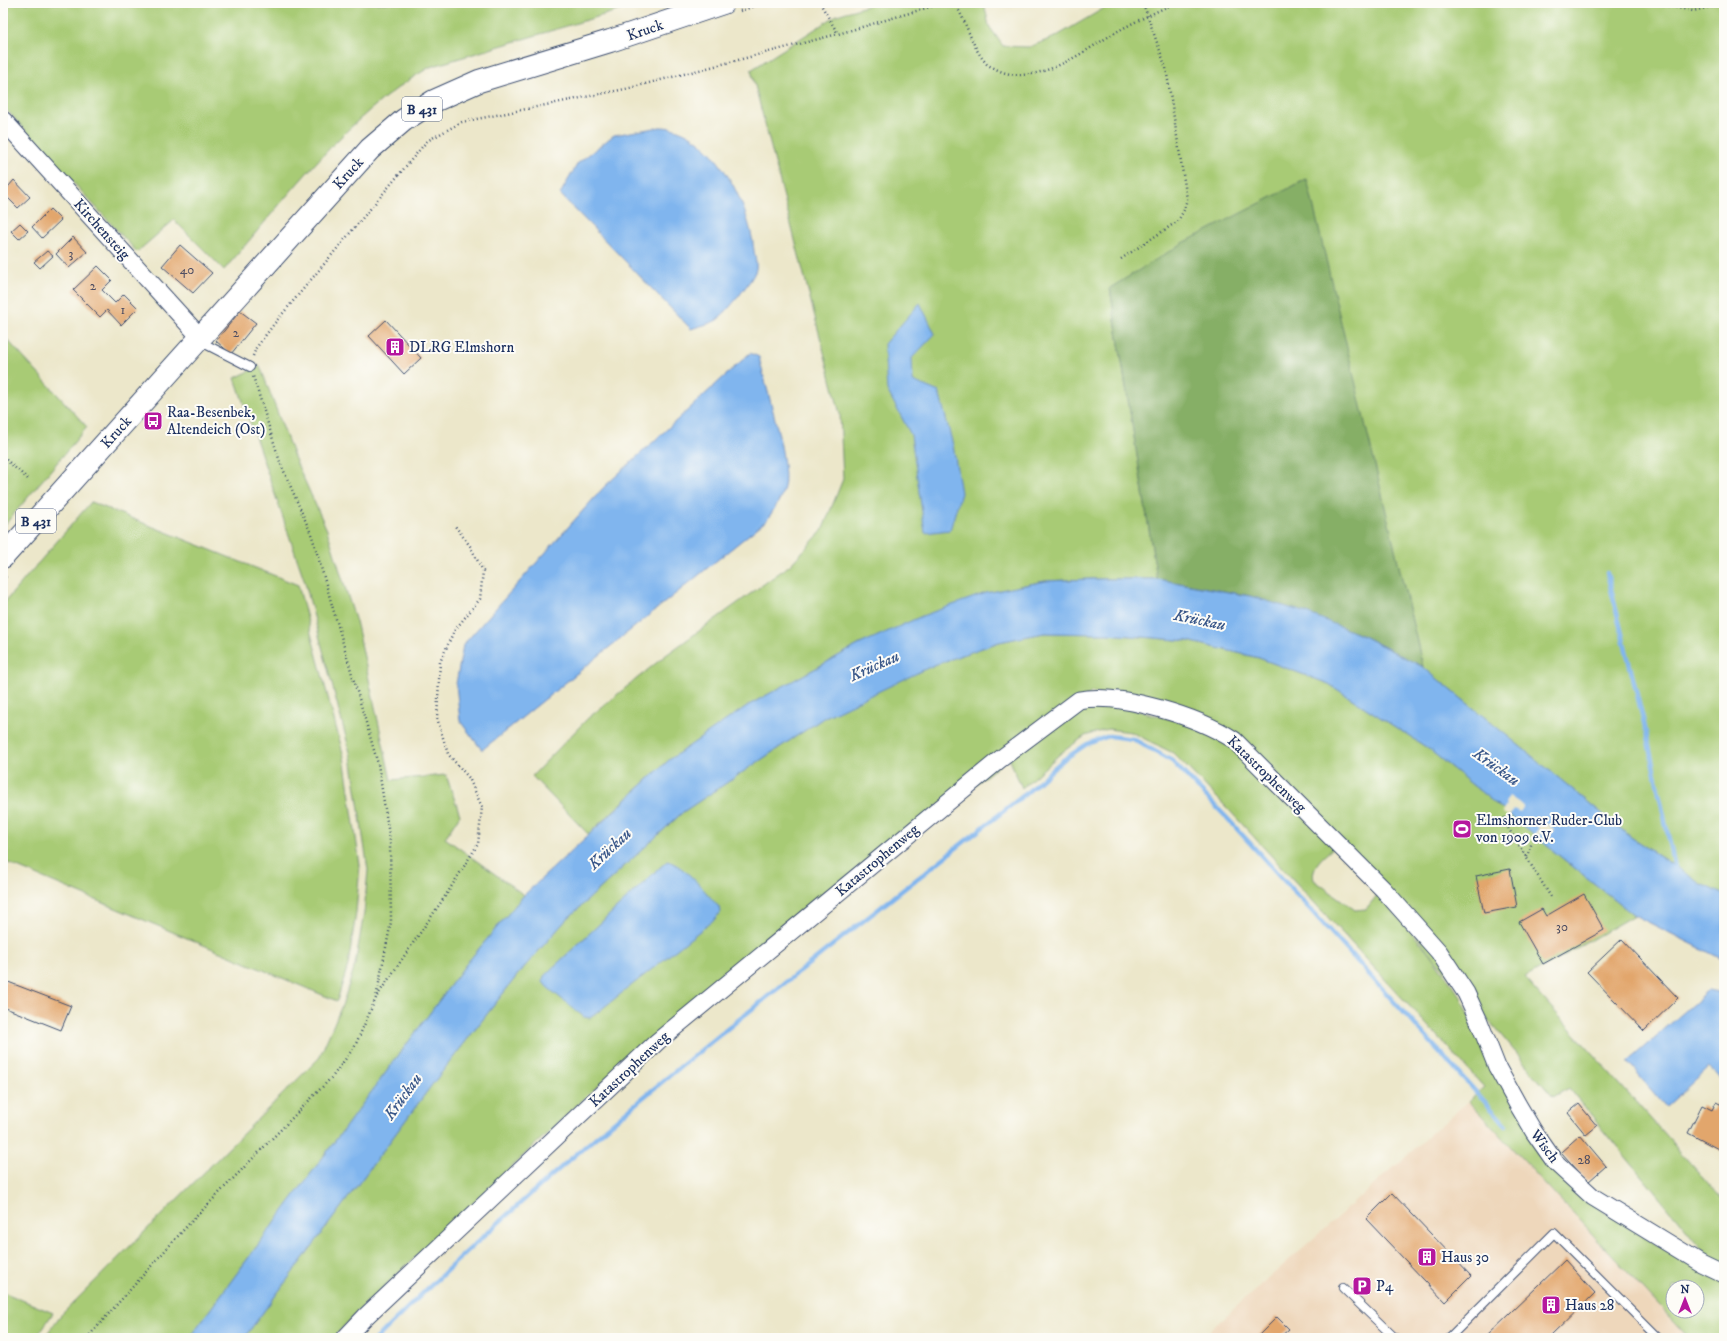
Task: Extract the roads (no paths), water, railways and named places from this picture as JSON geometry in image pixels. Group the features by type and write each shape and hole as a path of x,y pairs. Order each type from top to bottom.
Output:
{"main road":[{"name":"Kruck","path":"3,557 70,485 200,337 370,149 404,120 434,101 479,81 728,8"}],"street":[{"name":"Kirchensteig","path":"3,120 200,337"},
{"name":"Katastrophenweg","path":"345,1338 364,1317 658,1041 999,760 1080,700 1093,697 1113,699 1171,713 1194,719 1217,729 1234,740 1383,890 1439,952"},
{"name":"Wisch","path":"1439,952 1466,993 1497,1067 1534,1132 1555,1162 1593,1197 1701,1263 1724,1274"}],"lane":[{"path":"200,337 207,345 250,367"},
{"path":"1448,1338 1554,1233 1659,1338"},
{"path":"1343,1288 1395,1338"}],"water":[{"path":"660,127 679,130 696,140 712,154 725,172 745,213 751,233 756,260 756,269 751,280 726,311 717,320 691,329 560,194 578,163 614,135"},
{"path":"920,303 935,334 912,358 913,381 939,392 953,445 961,493 950,530 925,533 911,435 887,390 884,344"},
{"path":"750,353 759,357 776,423 785,475 783,492 767,520 482,750 460,721 456,684 463,645 604,487"},
{"name":"Krückau","path":"1157,579 1250,596 1307,613 1363,636 1423,667 1632,838 1703,885 1724,895 1724,960 1634,915 1426,747 1329,684 1259,658 1188,641 1108,634 1044,633 999,642 934,665 825,717 683,812 566,920 519,973 431,1086 244,1338 189,1338 467,963 524,895 669,760 747,706 860,644 922,616 986,593 1045,581"},
{"path":"667,861 681,868 695,880 719,907 720,912 716,918 598,1012 590,1018 584,1017 547,987 543,982 544,976"},
{"path":"1709,990 1724,993 1724,1083 1709,1067 1666,1107 1627,1062"}],"waterway":[{"path":"1607,573 1644,723 1676,872"},
{"path":"377,1338 453,1265 531,1194 692,1057 1024,795 1063,760 1087,744 1109,736 1133,739 1172,761 1228,819 1506,1125"}],"place":[{"name":"DLRG Elmshorn","path":"395,347"},
{"name":"Raa-Besenbek, Altendeich (Ost)","path":"153,421"},
{"name":"Elmshorner Ruder-Club von 1909 e.V.","path":"1462,829"},
{"name":"Haus 30","path":"1427,1257"},
{"name":"P4","path":"1362,1286"},
{"name":"Haus 28","path":"1551,1305"}]}
